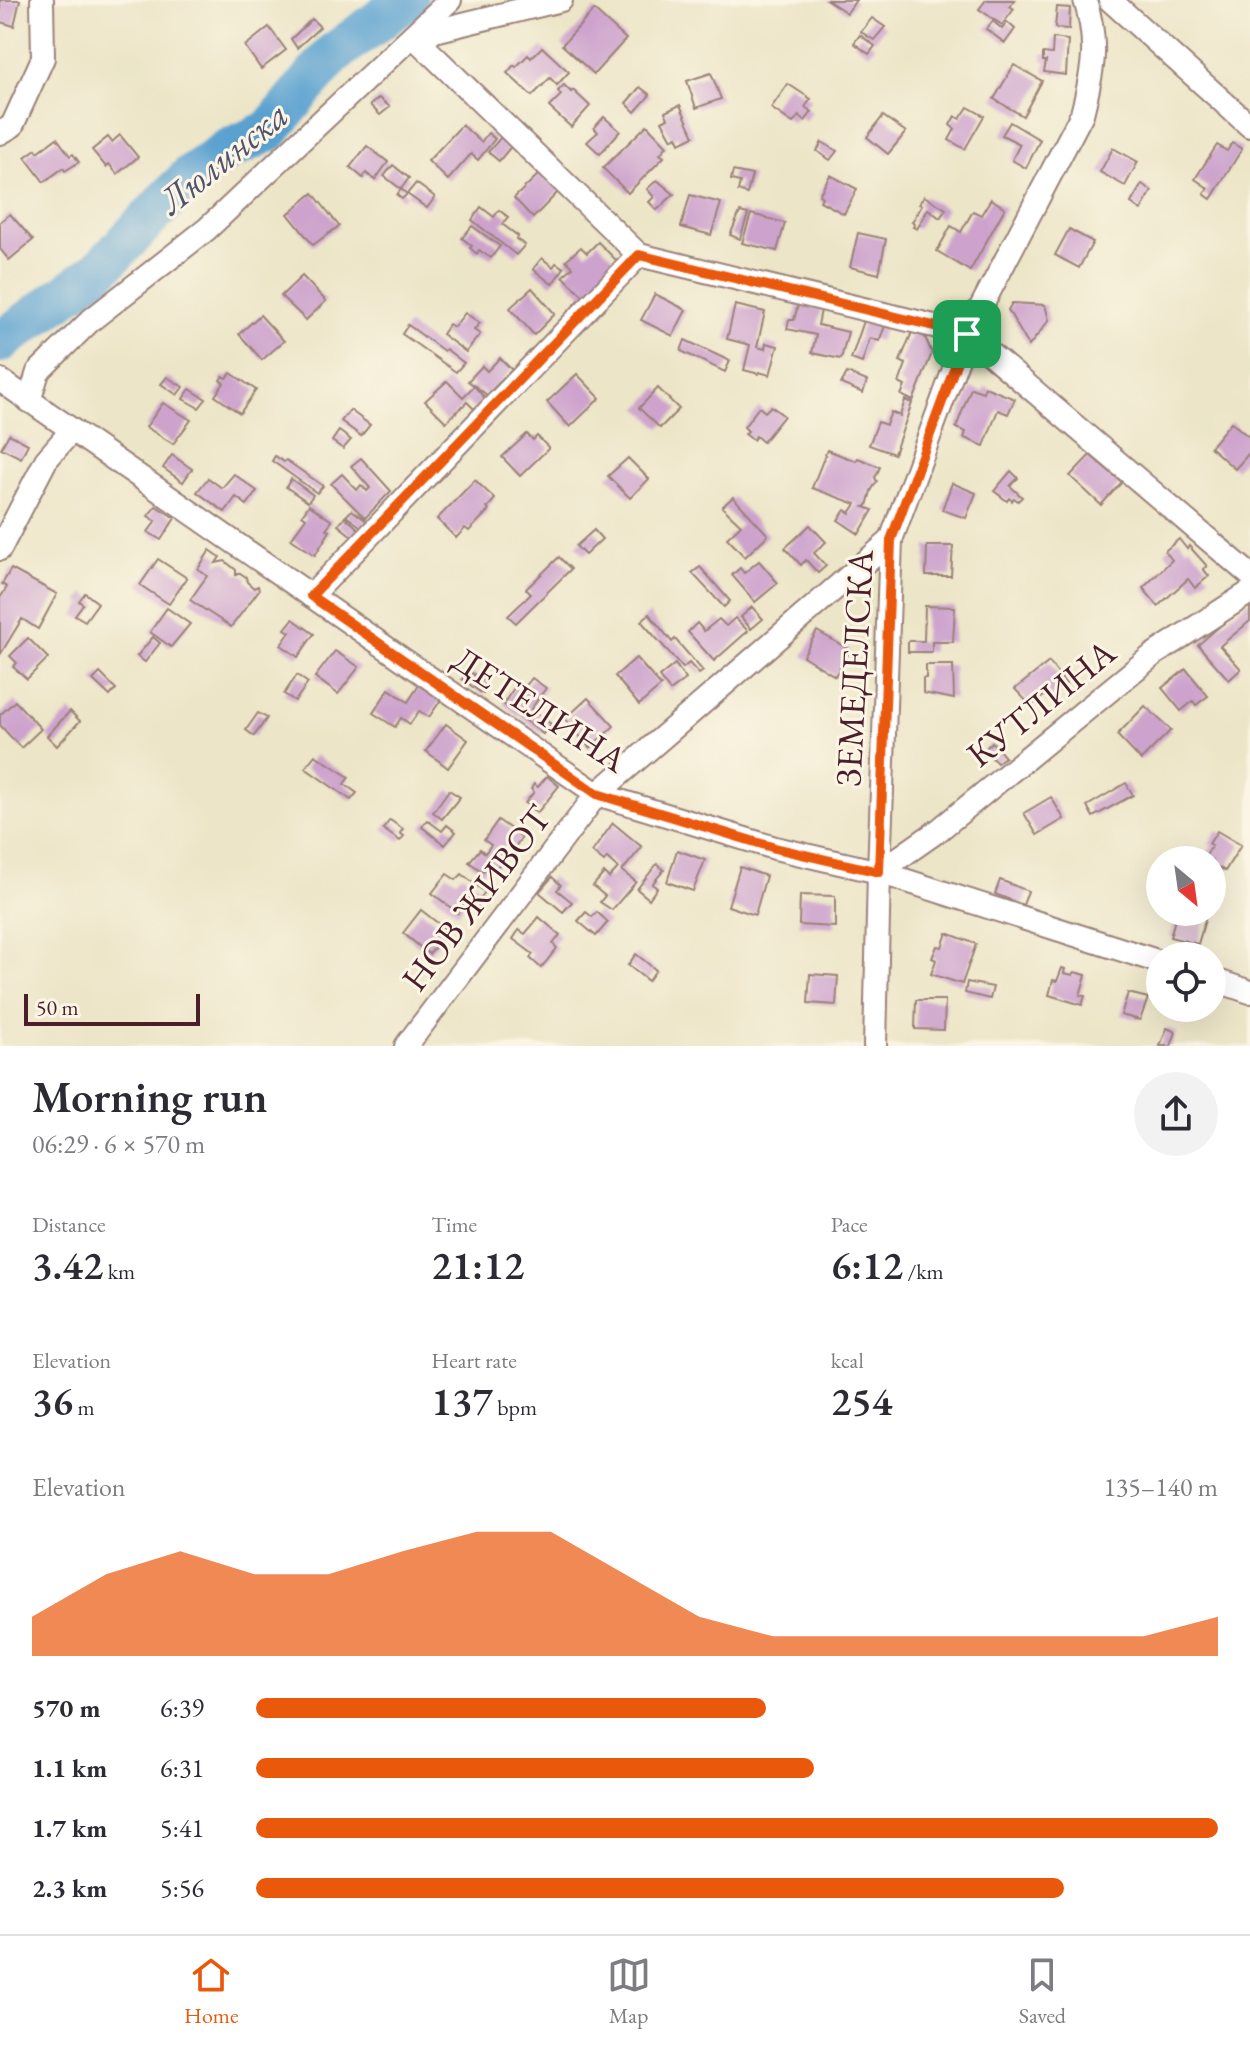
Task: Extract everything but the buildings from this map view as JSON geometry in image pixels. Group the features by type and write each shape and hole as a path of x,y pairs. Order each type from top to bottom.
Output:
{"street":[{"path":"0,133 12,126 43,58 42,0"},
{"path":"29,401 38,372 91,320 207,229 450,0"},
{"path":"413,36 561,0"},
{"name":"ЗЕМЕДЕЛСКА","path":"875,1046 891,540 967,334 1082,114 1092,77 1094,43 1085,0"},
{"path":"1110,0 1250,126"},
{"path":"413,36 639,255 967,334 1250,575"},
{"path":"311,596 639,255"},
{"name":"ДЕТЕЛИНА","path":"0,380 597,794 775,848 879,872 1146,958"},
{"path":"0,549 46,460 72,430"},
{"name":"НОВ ЖИВОТ","path":"406,1046 597,794 891,540"},
{"name":"КУТЛИНА","path":"879,872 939,830 1153,655 1250,592"},
{"path":"1226,984 1250,992"}],"waterway":[{"name":"Люлинска","path":"0,342 98,271 190,176 227,150 269,131 333,54 407,0"}],"route":[{"path":"639,255 967,334 891,540 879,872 775,848 597,794 311,596 639,255"}]}
